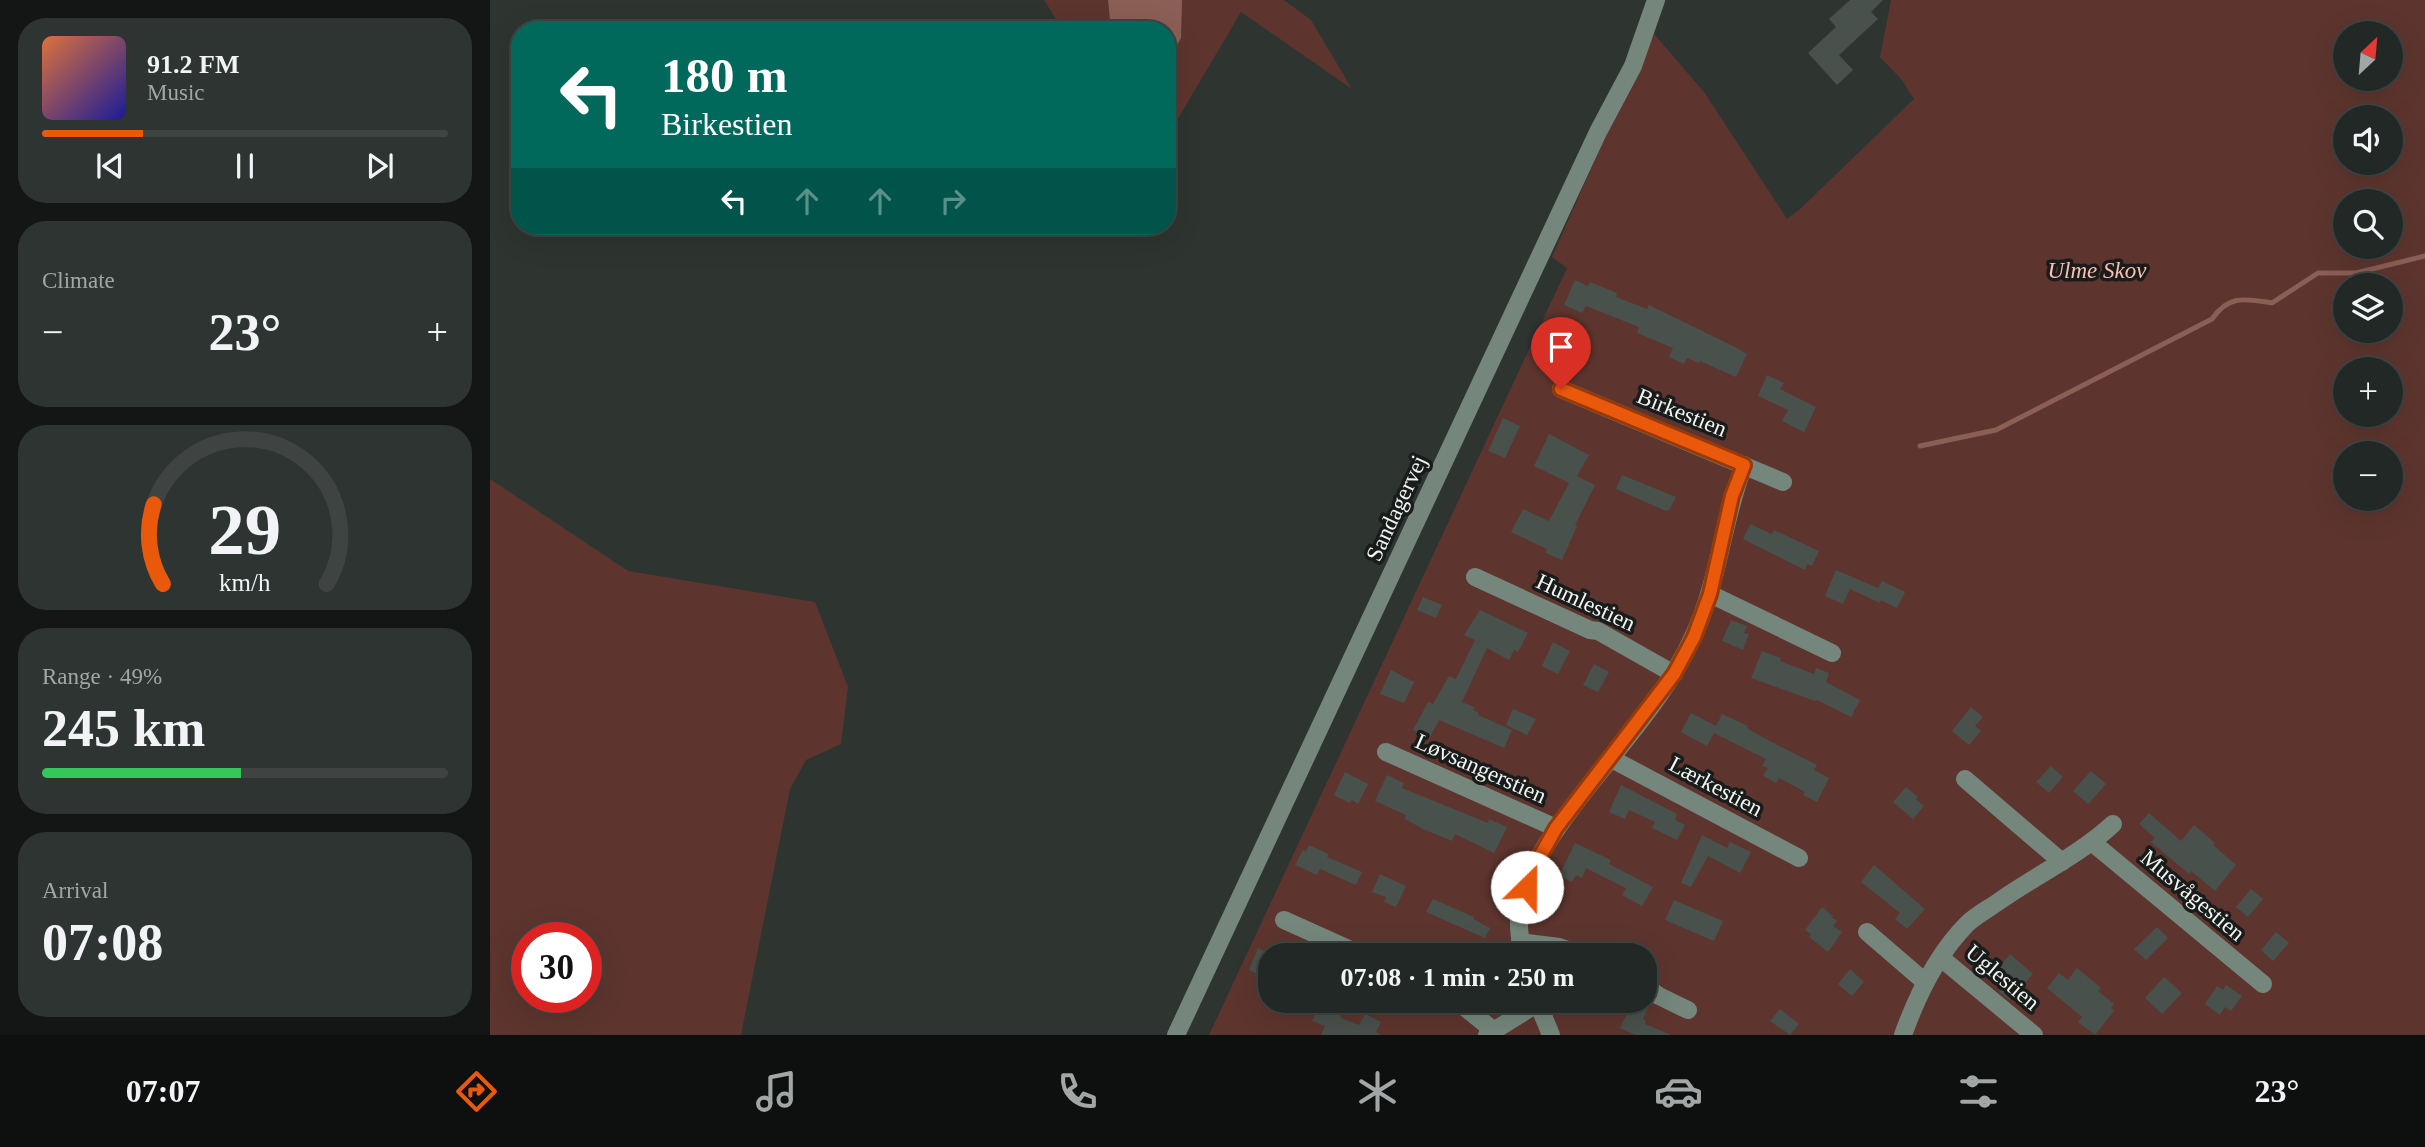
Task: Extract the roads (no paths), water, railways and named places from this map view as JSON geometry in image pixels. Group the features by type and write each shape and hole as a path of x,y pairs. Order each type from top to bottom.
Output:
{"street":[{"name":"Sandagervej","path":"1175,1035 1593,144 1633,66 1656,0"},
{"name":"Birkestien","path":"1561,389 1783,482"},
{"path":"1521,943 1520,908 1534,867 1556,828 1674,674 1694,637 1710,594 1732,496 1744,465"},
{"name":"Humlestien","path":"1475,578 1590,630 1598,631 1674,674"},
{"path":"1710,594 1832,653"},
{"name":"Løvsangerstien","path":"1386,752 1556,828"},
{"name":"Lærkestien","path":"1610,758 1799,858"},
{"path":"1965,779 2062,862"},
{"path":"1903,1035 1926,982 1968,923 2092,843 2113,824"},
{"name":"Musvågestien","path":"2092,843 2263,984"},
{"path":"1284,919 1336,943"},
{"path":"1867,932 1926,982"},
{"name":"Uglestien","path":"1941,958 2034,1035"},
{"path":"1657,995 1688,1010"},
{"path":"1470,1013 1490,1032 1520,1013"},
{"path":"1542,1013 1552,1035"}],"waterway":[{"path":"1920,446 1996,430 2212,319 2225,305 2232,302 2246,300 2272,303 2318,273 2356,273 2425,256"}],"park label":[{"name":"Ulme Skov","path":"2097,270"}]}
